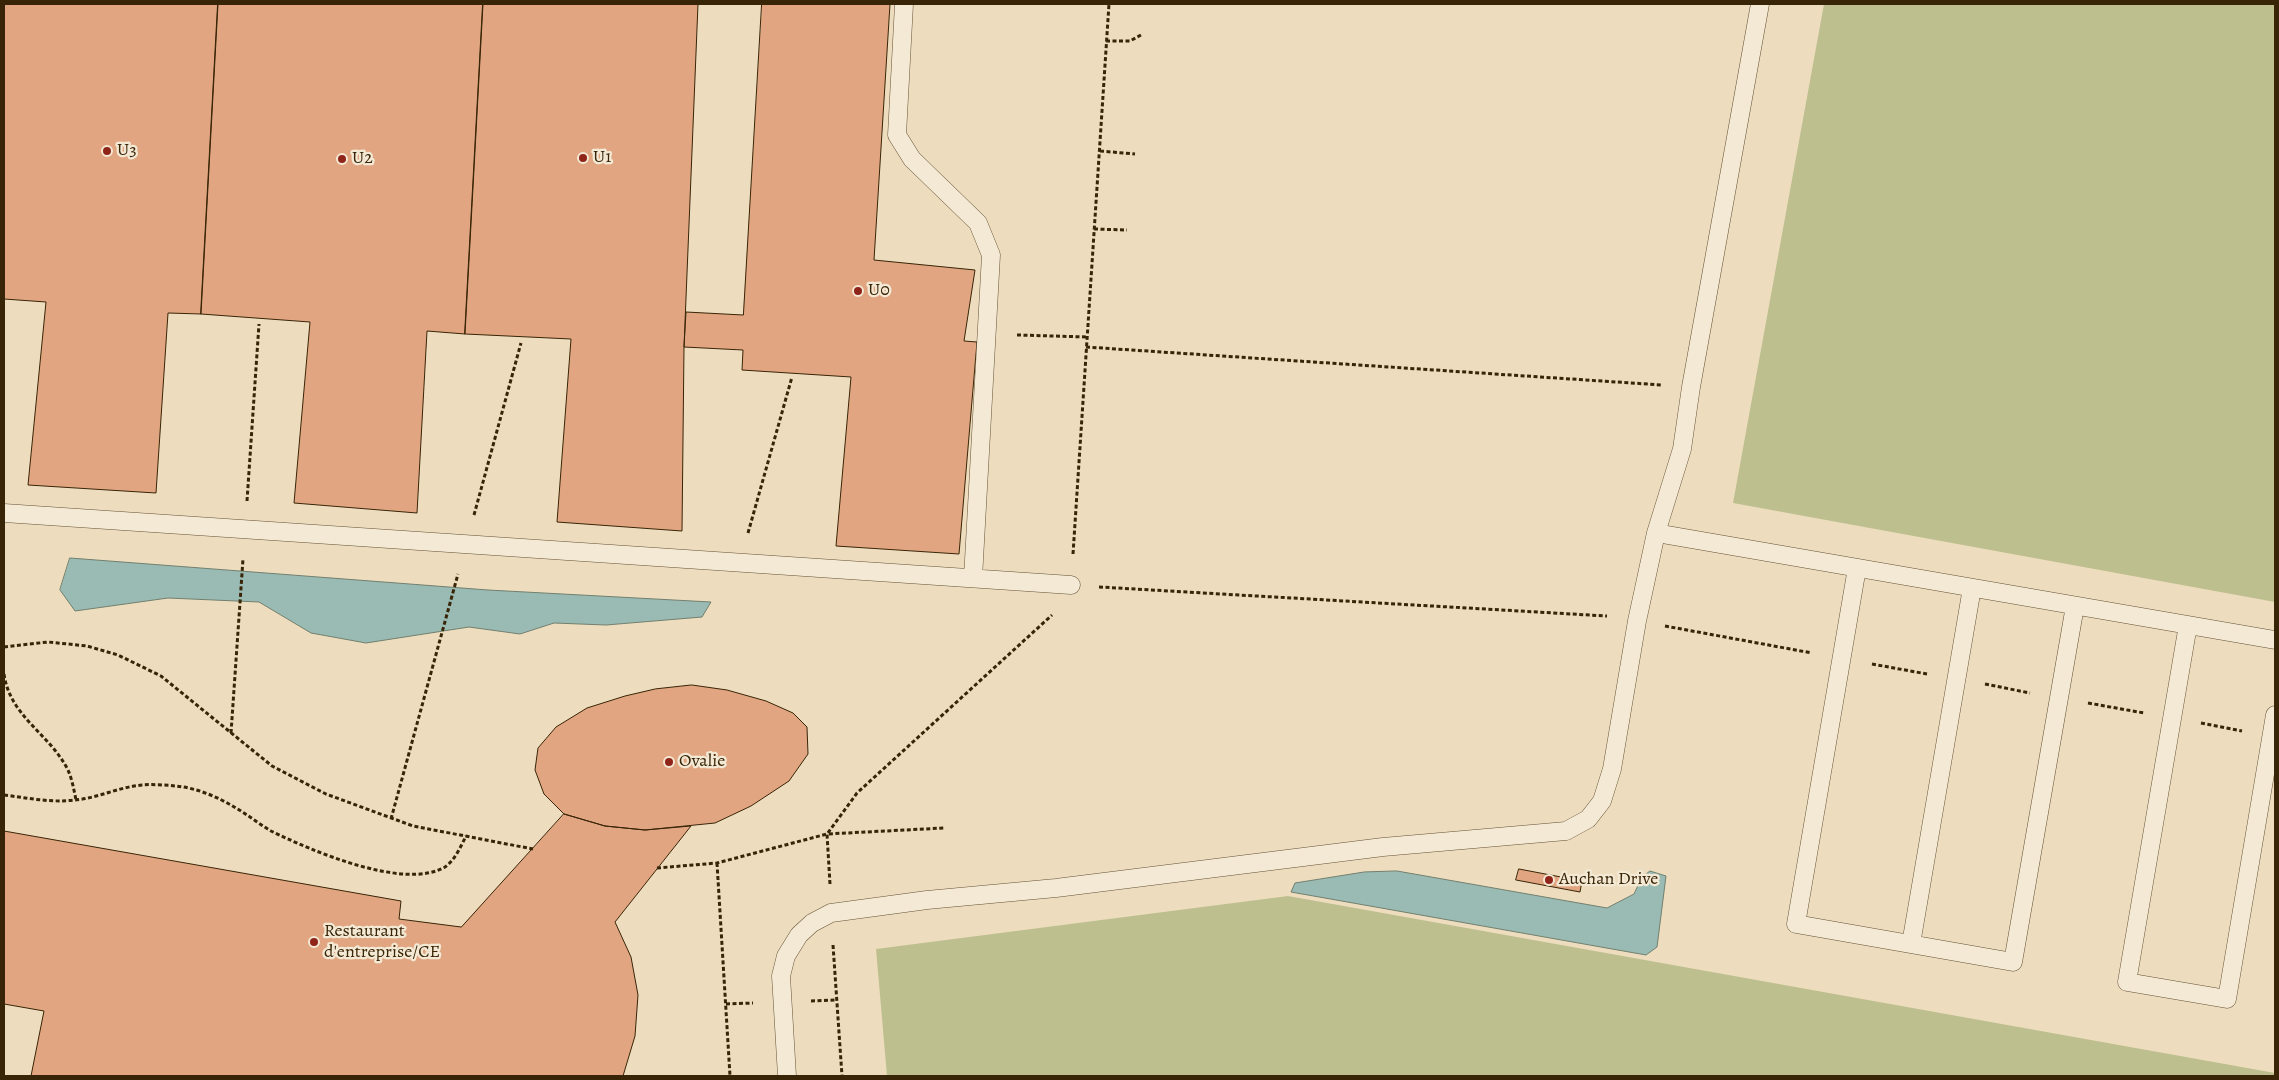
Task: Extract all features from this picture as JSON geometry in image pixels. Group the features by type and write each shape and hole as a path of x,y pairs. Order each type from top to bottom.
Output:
{"lane":[{"path":"904,4 897,135 912,159 978,223 991,255 973,578"},
{"path":"787,1076 781,976 786,956 799,935 812,923 831,912 1056,888 1383,847 1566,831 1588,819 1602,801 1612,769 1637,621 1656,533 1682,449 1691,387 1760,4"},
{"path":"4,513 1071,585"},
{"path":"1656,533 2275,640"},
{"path":"1857,568 1796,924 2013,962 2074,606"},
{"path":"1911,944 1972,588"},
{"path":"2188,625 2127,982 2226,999 2275,715"}],"path":[{"path":"1106,41 1130,41 1141,35"},
{"path":"1100,151 1135,154"},
{"path":"1094,229 1127,230"},
{"path":"1063,336 1087,338"},
{"path":"391,819 521,343"},
{"path":"1086,347 1691,387"},
{"path":"739,563 792,377"},
{"path":"1071,585 1602,615 2272,736"},
{"path":"4,647 48,642 87,646 118,655 161,676 272,766 326,794 391,819 533,849"},
{"path":"4,674 13,705 51,746 68,770 76,800"},
{"path":"4,794 46,801 76,800 141,785 177,786 206,793 221,800 269,830 302,845 346,862 386,872 422,874 445,867 456,854 466,836"},
{"path":"842,1076 827,834 944,828"},
{"path":"717,863 730,1076"}],"green space":[{"path":"1824,4 2275,4 2275,602 1733,503"},
{"path":"1288,896 2275,1073 2275,1076 887,1076 876,949"}],"water":[{"path":"70,558 488,590 711,602 702,617 606,625 554,623 520,634 469,627 366,643 311,633 259,602 168,598 75,611 60,590"},
{"path":"1397,871 1607,908 1634,894 1642,877 1650,871 1666,876 1657,947 1646,955 1291,892 1295,883 1364,872"}],"building":[{"name":"U3","path":"4,4 218,4 201,314 168,313 156,493 28,485 46,302 4,299"},
{"name":"U2","path":"218,4 483,4 465,334 427,331 417,513 294,503 310,322 201,314"},
{"name":"U1","path":"483,4 698,4 684,347 682,531 557,522 571,339 465,334"},
{"name":"U0","path":"762,4 890,4 874,260 975,270 964,341 977,342 959,554 836,546 851,377 742,370 743,350 684,347 686,312 743,315"},
{"name":"Ovalie","path":"692,685 727,690 766,701 793,713 807,727 808,754 789,781 751,806 715,823 645,830 605,826 564,814 544,794 535,770 538,748 556,727 587,708 625,696 655,689"},
{"name":"Restaurant d'entreprise/CE","path":"564,814 605,826 645,830 691,826 615,922 631,957 638,995 635,1036 623,1076 31,1076 44,1011 4,1004 4,831 401,901 399,919 461,927"},
{"name":"Auchan Drive","path":"1519,869 1582,881 1580,892 1516,880"}],"place":[{"name":"U3","path":"107,151"},
{"name":"U1","path":"583,158"},
{"name":"U2","path":"342,159"},
{"name":"U0","path":"858,291"},
{"name":"Ovalie","path":"669,762"},
{"name":"Auchan Drive","path":"1549,880"},
{"name":"Restaurant d'entreprise/CE","path":"314,942"}]}
